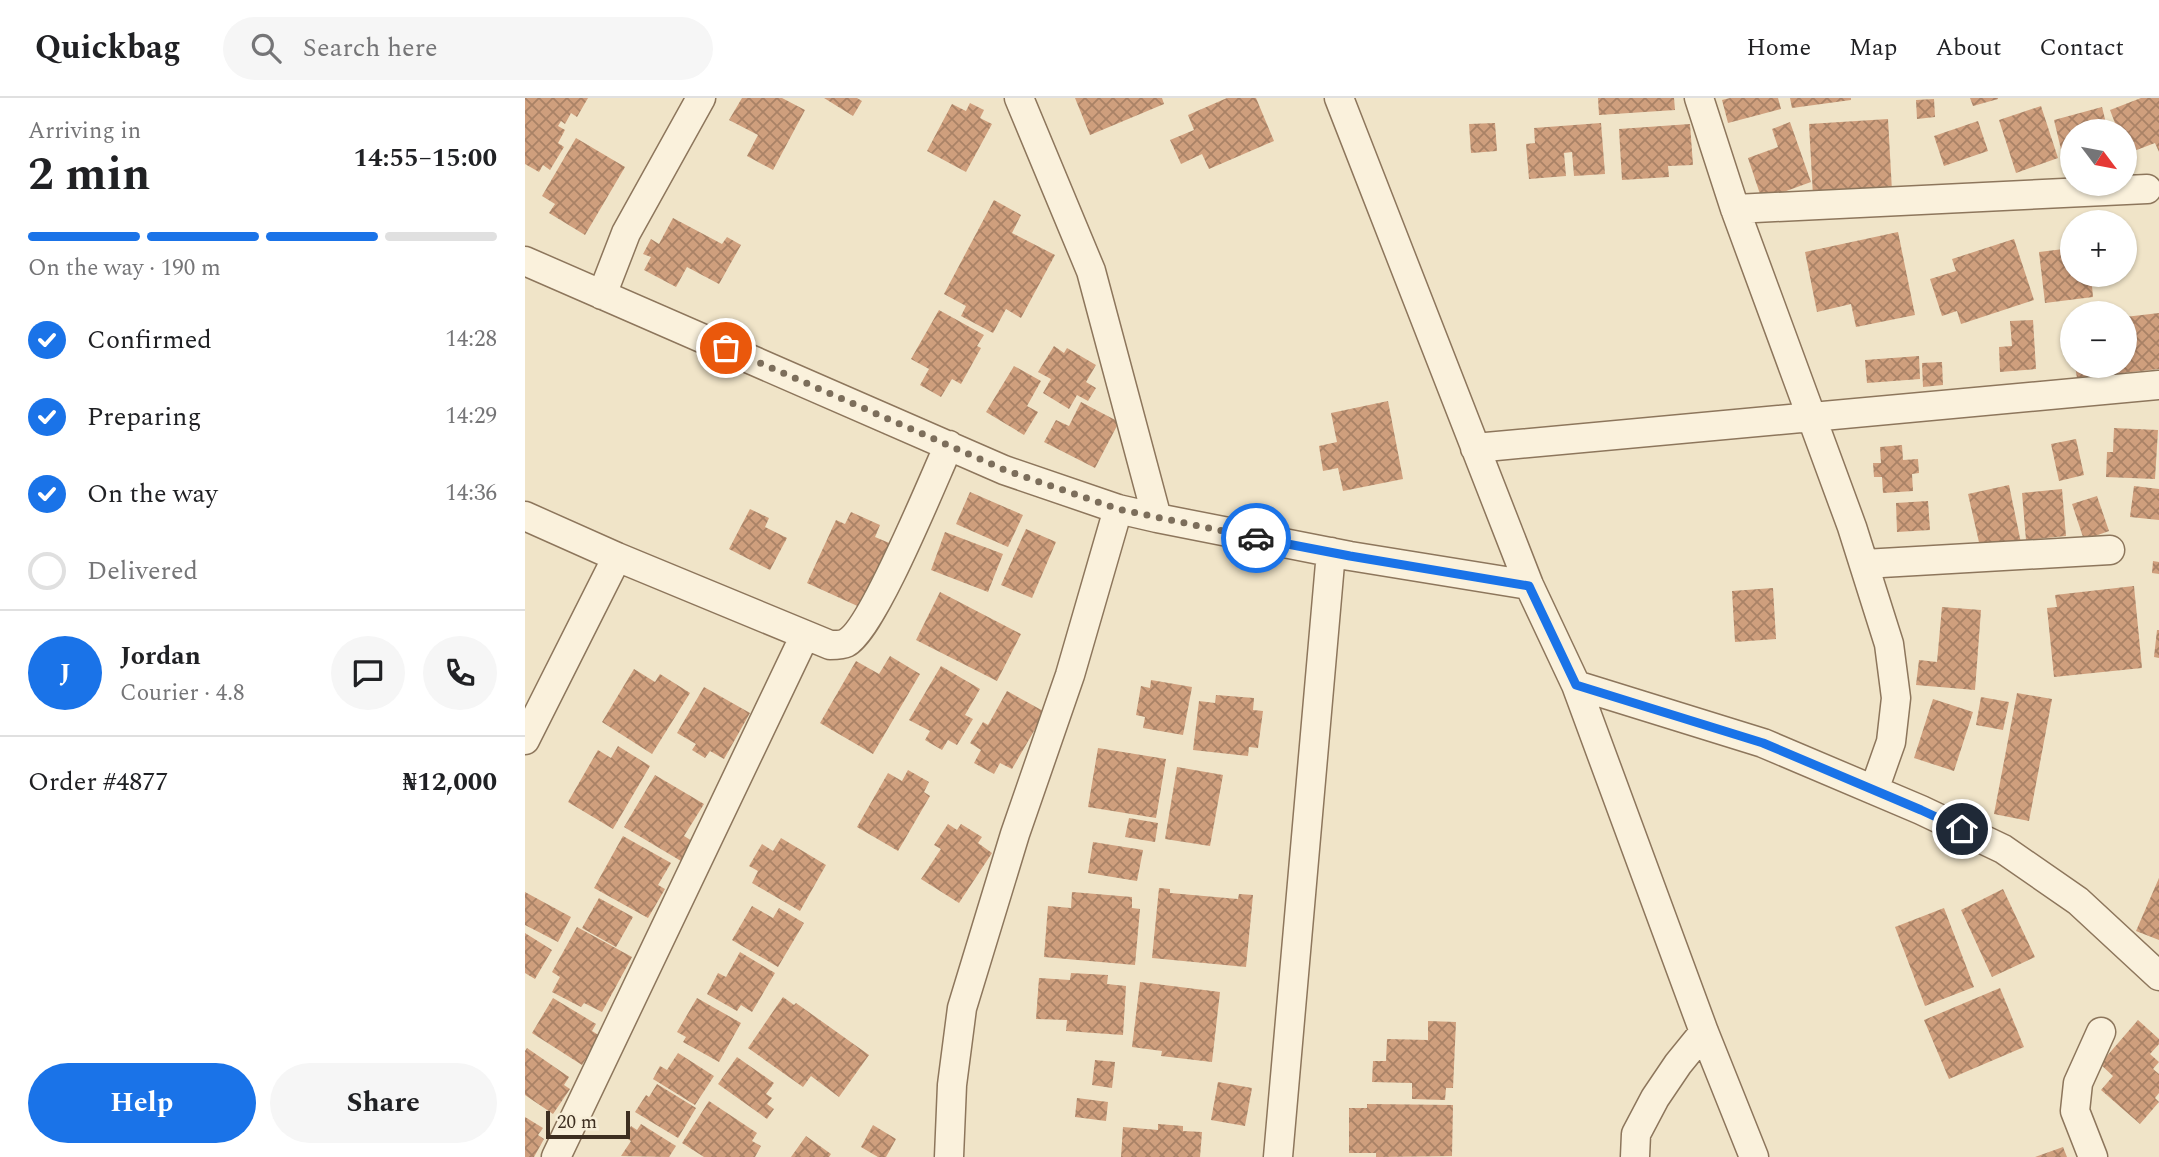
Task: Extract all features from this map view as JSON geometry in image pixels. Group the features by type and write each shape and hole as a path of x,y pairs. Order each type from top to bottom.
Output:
{"street":[{"path":"601,295 626,233 701,98"},
{"path":"1019,98 1091,271 1157,518"},
{"path":"1339,98 1529,586 1576,685 1704,1032 1754,1157"},
{"path":"1699,98 1735,209 1864,564 1889,644 1896,698 1891,742 1874,790"},
{"path":"1735,209 2147,189"},
{"path":"525,261 1005,470 1118,509 1331,552 1529,586"},
{"path":"1475,448 2159,385"},
{"path":"525,516 830,645 846,643 859,631 876,606 949,445"},
{"path":"949,1157 952,1085 962,1008 1015,834 1070,676 1118,509"},
{"path":"1864,564 2110,550"},
{"path":"1278,1157 1331,552"},
{"path":"525,740 617,557"},
{"path":"556,1157 805,635"},
{"path":"1576,685 1763,743 1921,810 2003,849 2078,901 2159,976"},
{"path":"1635,1157 1636,1134 1655,1098 1704,1032"},
{"path":"2093,1157 2075,1111 2078,1083 2101,1032"}],"building":[{"path":"525,98 588,98 577,117 571,113 565,124 561,121 558,126 565,130 558,143 564,147 550,170 543,165 539,172 525,164"},
{"path":"742,98 782,98 805,110 773,170 747,156 758,135 729,120"},
{"path":"824,98 857,98 862,101 853,116"},
{"path":"1075,98 1162,98 1164,104 1090,135"},
{"path":"1227,98 1256,98 1274,141 1209,169 1202,154 1181,164 1170,140 1194,130 1188,115"},
{"path":"1598,98 1674,98 1675,110 1599,115"},
{"path":"1778,98 1781,109 1728,123 1722,100"},
{"path":"1790,98 1851,98 1851,100 1792,108"},
{"path":"1970,98 1998,98 1998,99 1973,106"},
{"path":"2141,98 2159,98 2159,152 2155,143 2137,150 2137,119 2113,119 2110,110"},
{"path":"1934,99 1935,117 1917,119 1916,100"},
{"path":"970,103 984,110 980,118 992,124 966,172 927,151 952,104 966,111"},
{"path":"2041,106 2058,158 2016,173 1999,120"},
{"path":"2102,107 2105,119 2060,119 2060,145 2054,120"},
{"path":"1888,119 1892,191 1813,196 1809,124"},
{"path":"1978,121 1988,151 1944,166 1934,136"},
{"path":"1790,122 1811,182 1762,200 1748,158 1778,147 1772,129"},
{"path":"1495,123 1497,151 1471,153 1469,124"},
{"path":"1601,123 1605,174 1574,176 1572,152 1564,153 1566,176 1529,179 1526,144 1535,143 1534,128"},
{"path":"1690,124 1693,165 1668,166 1669,177 1622,180 1619,129"},
{"path":"576,138 625,167 585,235 549,213 555,204 542,196"},
{"path":"994,200 1021,215 1012,233 1055,255 1021,318 1006,309 993,333 961,316 966,306 944,294"},
{"path":"673,218 722,244 727,237 741,245 719,284 687,267 676,287 644,270 651,257 643,254 651,239 659,244"},
{"path":"1898,232 1915,315 1856,327 1851,304 1817,312 1805,252"},
{"path":"2014,239 2034,300 1961,324 1957,311 1942,316 1930,279 1956,271 1952,259"},
{"path":"2060,249 2060,287 2092,287 2093,297 2045,303 2039,252"},
{"path":"939,310 984,335 977,346 981,348 961,384 952,379 941,397 920,385 929,369 911,359"},
{"path":"2159,313 2159,369 2137,371 2137,316"},
{"path":"2033,320 2036,369 2000,372 1999,347 2012,346 2010,321"},
{"path":"1054,346 1064,353 1067,348 1096,365 1086,382 1096,388 1088,401 1077,395 1069,409 1043,393 1051,379 1038,372"},
{"path":"1919,356 1920,379 1867,383 1865,360"},
{"path":"1942,362 1943,385 1923,387 1922,363"},
{"path":"1014,366 1041,381 1027,406 1038,412 1024,435 986,412"},
{"path":"1388,401 1403,479 1343,491 1338,468 1323,471 1319,446 1337,442 1331,413"},
{"path":"1081,402 1119,422 1095,468 1044,442 1056,420 1069,426"},
{"path":"2114,428 2158,430 2155,479 2106,477 2107,452 2113,452"},
{"path":"2076,439 2084,475 2059,481 2051,444"},
{"path":"1902,445 1903,460 1918,459 1919,473 1912,474 1913,491 1883,493 1882,477 1874,477 1873,463 1881,463 1880,447"},
{"path":"2009,485 2021,543 1981,551 1968,494"},
{"path":"2134,486 2159,489 2159,520 2130,517"},
{"path":"2062,489 2066,536 2026,540 2022,493"},
{"path":"970,492 1023,515 1008,547 956,524"},
{"path":"2097,496 2109,531 2084,540 2072,504"},
{"path":"1928,501 1930,530 1897,532 1896,503"},
{"path":"750,509 769,518 765,527 787,538 770,570 729,549"},
{"path":"851,512 880,525 875,537 894,545 864,609 807,583 836,520 845,524"},
{"path":"1026,529 1056,542 1032,598 1001,585"},
{"path":"945,532 1003,554 988,592 931,570"},
{"path":"2153,561 2159,562 2159,574 2152,573"},
{"path":"2134,586 2142,668 2054,677 2047,608 2057,607 2055,595"},
{"path":"1773,588 1776,639 1735,642 1732,591"},
{"path":"940,592 1021,634 997,681 916,640"},
{"path":"1942,607 1981,610 1975,690 1916,685 1919,660 1937,662"},
{"path":"2159,630 2159,658 2154,657"},
{"path":"890,656 920,674 873,754 820,723 856,661 879,674"},
{"path":"941,666 980,689 965,715 973,719 957,745 948,740 942,750 925,740 930,731 909,720"},
{"path":"634,669 655,682 660,674 690,693 652,754 602,722"},
{"path":"1151,680 1192,687 1183,735 1143,728 1145,717 1136,715 1141,686 1150,688"},
{"path":"704,687 750,713 724,759 710,751 705,758 692,750 696,744 677,733"},
{"path":"1007,691 1045,712 1012,769 1000,763 994,774 974,763 981,750 970,743 983,722 988,725"},
{"path":"2017,693 2052,699 2029,821 1994,814"},
{"path":"1216,695 1254,698 1253,710 1263,711 1258,748 1249,747 1248,756 1193,750 1199,701 1215,703"},
{"path":"1981,697 2009,702 2003,730 1976,725"},
{"path":"1933,699 1973,712 1954,771 1914,758"},
{"path":"618,746 650,766 613,829 568,802 598,750 611,758"},
{"path":"1098,748 1166,759 1156,818 1088,807"},
{"path":"1177,767 1223,775 1210,846 1165,839"},
{"path":"908,770 929,782 924,792 930,796 898,851 857,827 888,773 902,781"},
{"path":"655,775 704,804 684,836 702,847 691,867 624,827"},
{"path":"1129,818 1158,823 1155,842 1125,837"},
{"path":"948,824 957,830 961,824 982,837 978,843 992,853 959,903 921,879 941,849 934,845"},
{"path":"623,836 671,863 658,885 665,889 648,918 594,888"},
{"path":"781,838 826,865 800,911 752,883 758,871 749,866 762,844 773,851"},
{"path":"1093,842 1143,850 1137,881 1088,873"},
{"path":"2159,878 2159,940 2136,931"},
{"path":"1159,888 1170,889 1170,893 1238,899 1239,894 1253,895 1246,967 1152,958"},
{"path":"2003,889 2035,957 1992,977 1961,910"},
{"path":"525,892 571,917 558,942 525,925"},
{"path":"1072,892 1132,897 1132,908 1140,909 1135,965 1044,957 1048,906 1071,908"},
{"path":"599,898 633,917 616,947 582,928"},
{"path":"752,906 773,918 779,908 804,923 778,967 732,940"},
{"path":"1944,908 1974,987 1925,1006 1895,927"},
{"path":"577,927 632,957 602,1012 584,1003 581,1007 552,992 560,977 552,972"},
{"path":"525,933 552,950 535,979 525,973"},
{"path":"740,952 775,973 752,1012 741,1005 737,1011 707,994 718,973 726,977"},
{"path":"1071,973 1108,975 1107,984 1126,986 1123,1035 1066,1031 1067,1020 1036,1019 1039,978 1070,980"},
{"path":"1140,982 1220,992 1212,1062 1161,1056 1162,1051 1132,1047"},
{"path":"2000,988 2024,1047 1949,1079 1924,1020"},
{"path":"783,997 794,1005 796,1003 869,1055 839,1097 811,1076 803,1087 748,1048"},
{"path":"553,998 596,1024 592,1031 600,1036 582,1065 532,1033"},
{"path":"697,998 741,1023 719,1062 683,1042 686,1037 677,1032"},
{"path":"2138,1020 2159,1039 2159,1044 2150,1054 2159,1062 2153,1069 2159,1074 2159,1093 2155,1098 2159,1102 2140,1124 2101,1090 2113,1076 2100,1064"},
{"path":"1428,1021 1456,1022 1453,1088 1446,1088 1445,1100 1412,1099 1412,1083 1372,1082 1373,1061 1386,1061 1387,1039 1428,1040"},
{"path":"527,1048 569,1077 564,1085 570,1089 553,1114 525,1095"},
{"path":"678,1053 714,1076 695,1105 653,1079 660,1066 667,1070"},
{"path":"737,1057 774,1083 766,1094 772,1098 767,1104 774,1109 767,1119 718,1084"},
{"path":"1095,1060 1115,1062 1112,1088 1092,1085"},
{"path":"1218,1082 1252,1088 1245,1126 1211,1120"},
{"path":"657,1084 696,1108 678,1138 635,1112"},
{"path":"1077,1098 1108,1102 1106,1121 1075,1117"},
{"path":"709,1101 757,1133 752,1141 761,1146 755,1157 704,1157 682,1143"},
{"path":"1367,1104 1453,1105 1452,1156 1376,1157 1376,1153 1349,1153 1349,1108 1367,1108"},
{"path":"525,1117 543,1128 538,1135 544,1139 534,1157 525,1157"},
{"path":"641,1124 676,1146 669,1157 621,1156 631,1141 625,1137 631,1126 637,1130"},
{"path":"1158,1124 1183,1126 1183,1131 1202,1132 1200,1157 1121,1157 1123,1127 1158,1130"},
{"path":"873,1125 896,1139 886,1157 878,1157 861,1147"},
{"path":"806,1136 831,1154 829,1157 791,1157"},
{"path":"2063,1147 2067,1157 2035,1157"}],"way so far":[{"path":"726,348 1005,470 1118,509 1256,538"}],"route":[{"path":"1256,538 1529,586 1576,685 1763,743 1962,829"}]}
